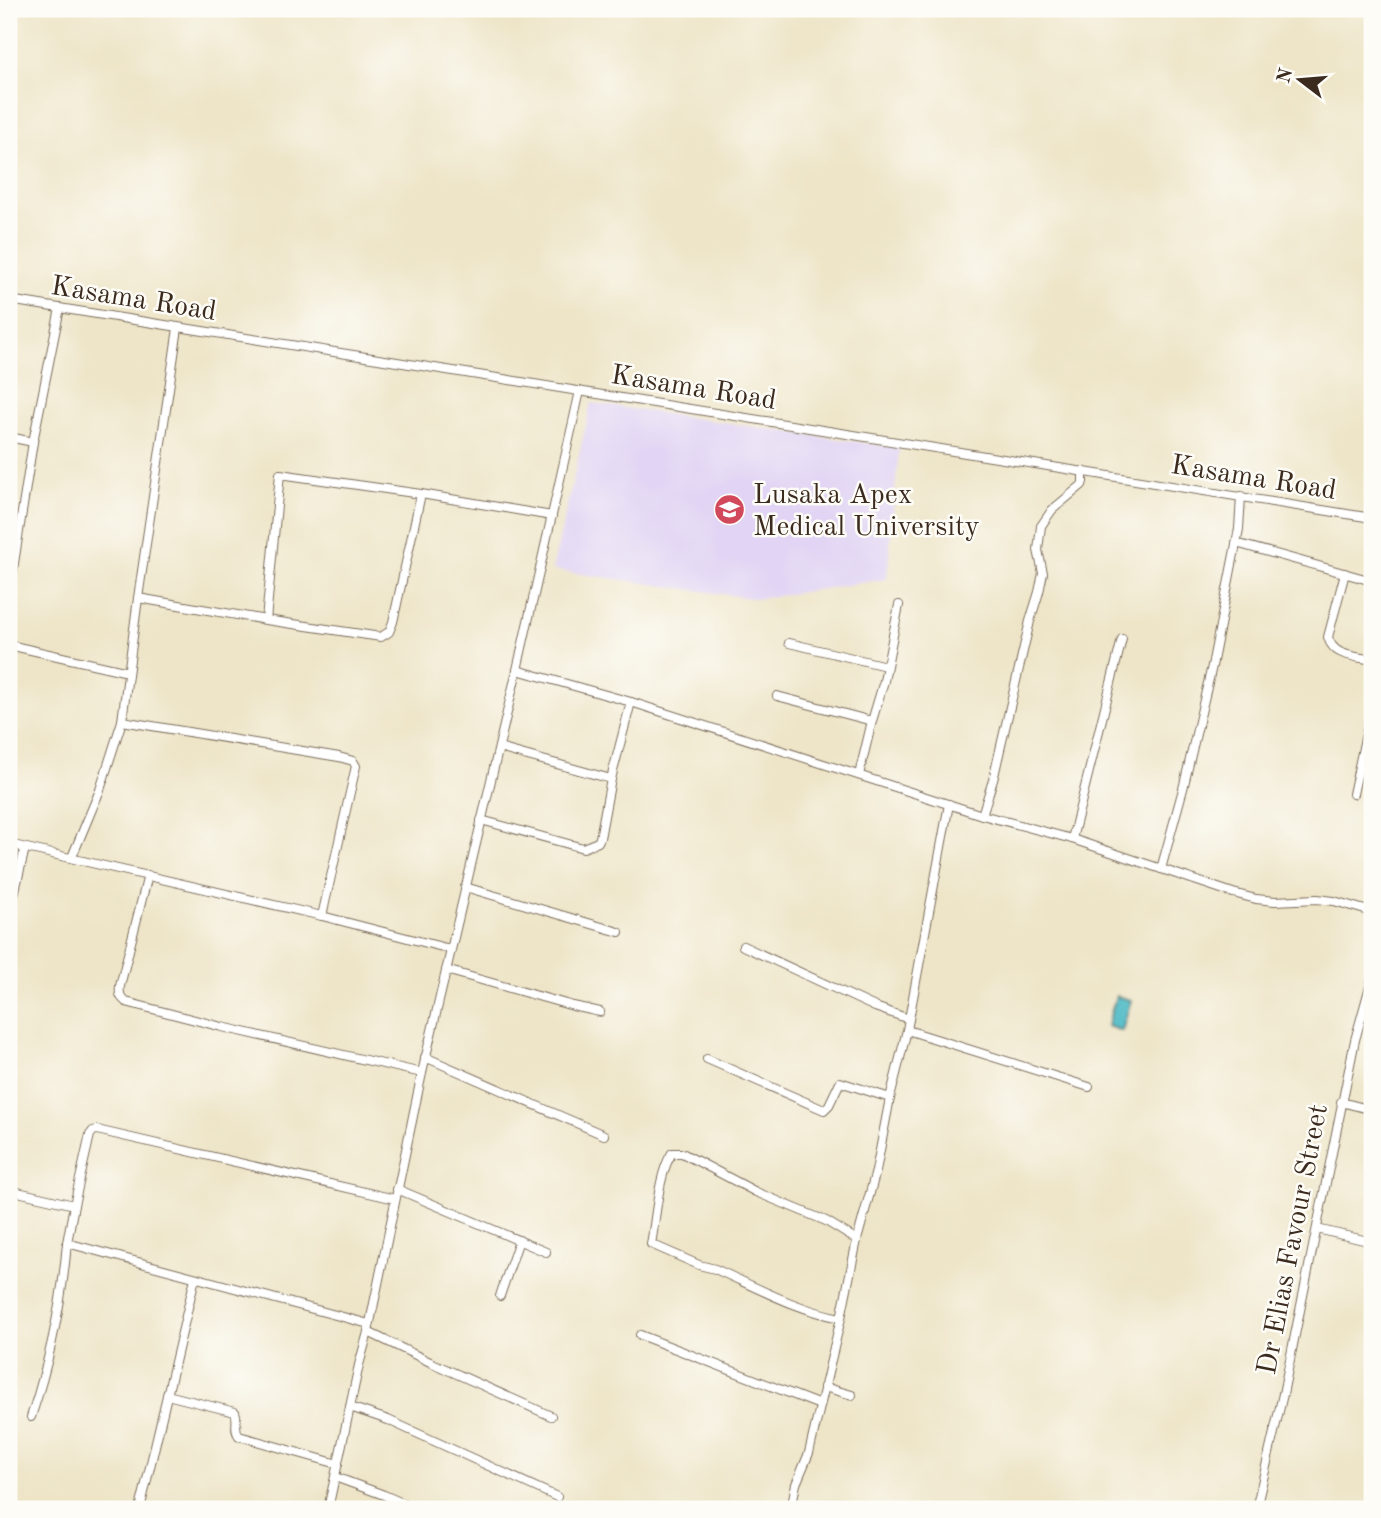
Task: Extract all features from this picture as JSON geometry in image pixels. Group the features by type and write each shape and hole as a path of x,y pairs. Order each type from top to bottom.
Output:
{"street":[{"name":"Kasama Road","path":"9,300 1372,518"},
{"path":"9,595 33,442 60,308"},
{"path":"72,857 100,790 122,722 178,328"},
{"path":"328,1509 425,1057 580,391"},
{"path":"9,437 33,442"},
{"path":"982,815 993,780 1030,621 1040,592 1043,573 1038,550 1041,526 1052,510 1082,485 1083,471"},
{"path":"266,620 280,474 552,516"},
{"path":"138,598 381,637 389,632 396,609 421,494"},
{"path":"1161,869 1209,678 1239,529 1241,496"},
{"path":"1236,543 1372,581"},
{"path":"1345,573 1328,637 1330,644 1338,652 1372,660"},
{"path":"859,775 884,681 899,605"},
{"path":"1073,839 1122,639"},
{"path":"789,643 886,666"},
{"path":"9,645 128,672"},
{"path":"517,670 631,702 982,815 1073,839 1233,893 1275,901 1334,901 1372,912"},
{"path":"777,696 872,721"},
{"path":"481,820 583,848 598,842 631,702"},
{"path":"1353,794 1372,706"},
{"path":"122,722 353,761 356,766 322,916"},
{"path":"499,748 611,779"},
{"path":"802,1509 791,1507 796,1484 809,1453 841,1318 856,1240 876,1171 907,1030 949,804"},
{"path":"9,844 450,948"},
{"path":"9,916 24,848"},
{"path":"148,875 120,986 121,998 126,1002 422,1073"},
{"path":"465,887 619,932"},
{"path":"743,946 875,1007 909,1019"},
{"path":"446,970 600,1012"},
{"name":"Dr Elias Favour Street","path":"1256,1509 1281,1405 1341,1101 1372,979"},
{"path":"1362,1018 1372,1021"},
{"path":"907,1030 1089,1087"},
{"path":"425,1057 604,1135"},
{"path":"707,1059 824,1110 840,1082 890,1098"},
{"path":"1341,1101 1372,1110"},
{"path":"31,1417 60,1304 74,1205 93,1131 396,1199"},
{"path":"841,1318 807,1309 651,1244 662,1178 668,1160 672,1153 682,1153 755,1192 826,1221 856,1240"},
{"path":"397,1189 546,1252"},
{"path":"9,1190 74,1205"},
{"path":"1317,1229 1372,1242"},
{"path":"500,1296 519,1240"},
{"path":"67,1243 368,1328 430,1362 551,1416"},
{"path":"139,1509 195,1278"},
{"path":"640,1335 820,1405"},
{"path":"824,1387 852,1395"},
{"path":"167,1395 235,1412 237,1433 244,1438 338,1464"},
{"path":"350,1407 388,1420 557,1497"},
{"path":"335,1477 384,1494 416,1509"}],"shaded area":[{"name":"Lusaka Apex Medical University","path":"591,403 899,448 887,579 758,599 552,570"}],"water":[{"path":"1116,996 1131,1000 1122,1031 1107,1026"}],"place":[{"name":"Lusaka Apex Medical University","path":"730,509"}]}
